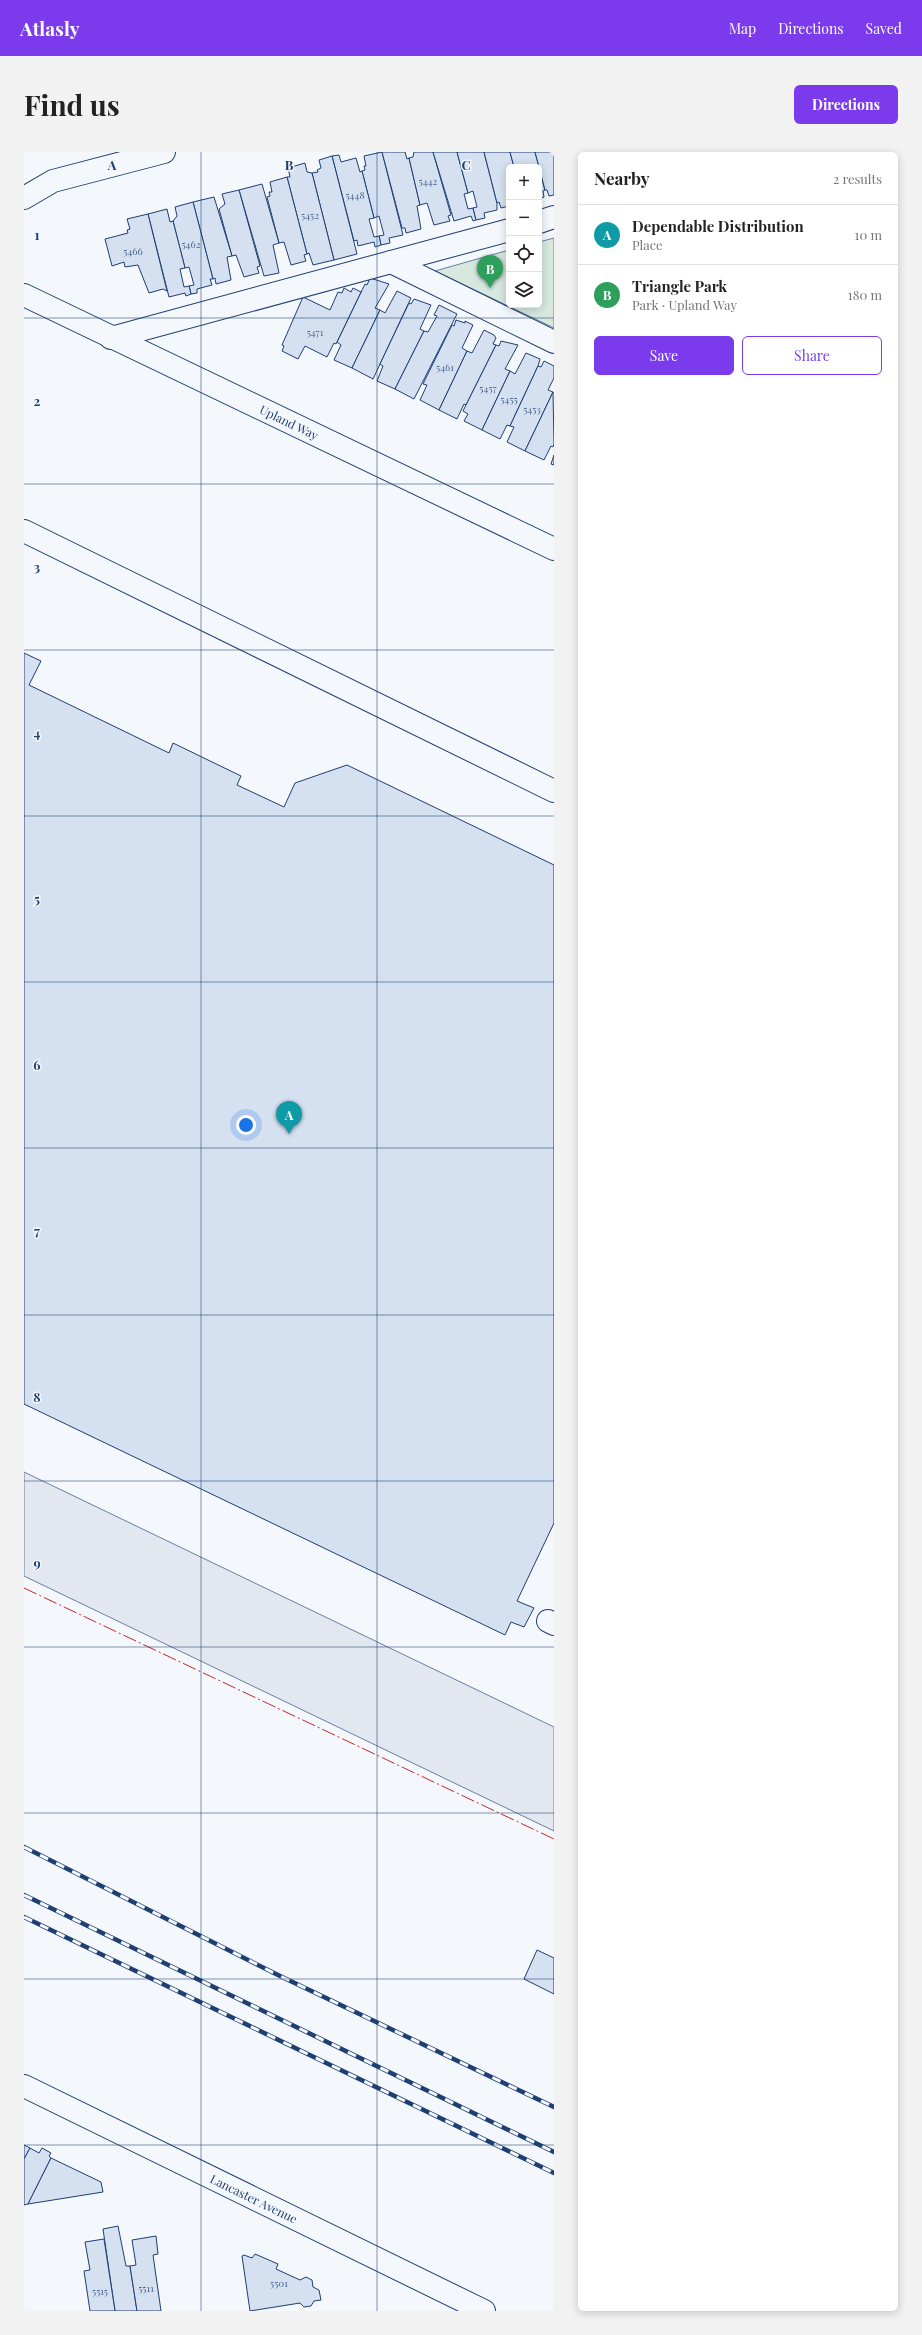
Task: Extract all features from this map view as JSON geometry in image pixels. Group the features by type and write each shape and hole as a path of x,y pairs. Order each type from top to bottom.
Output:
{"main road":[{"path":"24,198 53,181 164,152"},
{"path":"542,221 554,218"},
{"path":"111,338 506,231"},
{"path":"392,262 554,342"},
{"name":"Upland Way","path":"24,295 554,549"},
{"path":"24,531 554,792"},
{"name":"Lancaster Avenue","path":"24,2086 484,2311"}],"shaded area":[{"path":"554,238 554,328 512,308 542,308 542,241"},
{"path":"506,251 506,305 435,271"},
{"path":"24,1472 554,1727 554,1831 24,1576"}],"building":[{"path":"382,152 403,235 389,238 390,243 381,245 379,236 384,235 379,216 374,218 362,171 365,170 364,166 366,166 364,156"},
{"path":"382,152 405,152 407,159 409,158 420,205 417,206 421,229 406,233 405,228 402,228"},
{"path":"414,152 433,152 451,215 448,216 450,221 434,225 427,203 420,205 409,158 413,157"},
{"path":"433,152 457,152 468,193 464,194 468,209 473,208 476,220 473,221 471,216 454,221"},
{"path":"457,152 484,152 497,203 497,210 484,213 485,218 476,220 473,208 477,207 473,191 468,193"},
{"path":"484,152 510,152 513,164 506,164 506,207 501,208 499,202 497,203"},
{"path":"510,152 535,152 538,164 513,164"},
{"path":"535,152 554,152 554,195 549,196 547,190 545,190 542,179 542,164 538,164"},
{"path":"339,155 341,162 356,158 360,172 362,171 374,218 369,219 374,237 379,236 381,245 375,247 374,242 358,246 357,240 354,241 332,156"},
{"path":"332,156 357,254 334,260 312,173 318,172 317,170 321,168 319,160"},
{"path":"305,163 307,172 312,173 334,260 313,265 309,253 307,254 287,177 290,177 288,168"},
{"path":"287,177 307,254 304,255 306,261 291,265 284,242 279,243 267,197 270,196 269,192 272,192 270,182"},
{"path":"542,178 545,190 543,191 544,197 542,198"},
{"path":"262,184 279,243 273,245 279,273 264,276 239,190"},
{"path":"239,190 260,266 257,267 259,273 244,277 236,255 232,256 219,209 225,204 222,194"},
{"path":"214,197 232,256 227,257 231,280 216,284 215,278 213,279 193,202"},
{"path":"193,202 213,279 210,279 212,285 197,289 197,293 191,294 189,286 194,285 189,267 185,268 173,221 177,216 175,207"},
{"path":"167,209 170,222 173,221 185,268 180,269 184,287 189,286 191,294 186,296 185,293 169,297 148,214"},
{"path":"148,214 167,291 163,289 149,293 138,265 125,267 124,262 112,266 105,239 128,233 127,230 130,229 127,219"},
{"path":"370,278 389,284 375,308 380,310 352,368 334,360 341,345 337,342 365,284 367,285"},
{"path":"344,288 351,292 353,288 361,292 336,344 334,343 327,357 305,346 298,359 282,351 284,346 282,345 303,297 330,310 338,292 342,293"},
{"path":"397,291 411,298 373,379 352,368 380,310 385,313"},
{"path":"414,299 431,305 420,329 424,331 395,389 377,381 383,366 380,364 409,303 411,304"},
{"path":"439,305 457,314 414,399 395,389 424,331 428,332 437,316 434,315"},
{"path":"456,320 465,323 465,321 473,325 462,348 467,351 439,410 420,400 427,385 423,384 452,325 454,326"},
{"path":"484,330 494,335 496,338 493,344 496,345 466,405 464,404 457,419 439,410 467,351 472,353"},
{"path":"501,341 518,345 505,369 510,371 482,430 464,421 468,414 463,411 496,345 499,346"},
{"path":"526,353 540,359 538,366 510,426 507,425 500,439 482,430 510,371 515,374"},
{"path":"544,361 554,366 554,378 548,390 553,392 525,451 507,442 514,427 510,426 538,366 541,367"},
{"path":"553,392 554,444 553,447 551,446 544,460 525,451"},
{"path":"554,455 554,465 551,464"},
{"path":"24,653 41,661 29,685 169,753 173,743 241,776 237,785 284,807 295,783 347,765 554,865 554,1523 517,1601 534,1608 524,1627 511,1622 505,1635 24,1404"},
{"path":"537,1950 554,1958 554,1994 524,1979"},
{"path":"24,2145 30,2148 24,2159"},
{"path":"30,2148 39,2153 42,2148 51,2153 49,2156 51,2158 28,2204 24,2205 24,2159"},
{"path":"51,2158 101,2182 103,2192 28,2204"},
{"path":"118,2226 126,2266 130,2266 137,2311 115,2311 103,2229"},
{"path":"156,2236 158,2254 153,2255 161,2311 137,2311 130,2266 136,2265 132,2240"},
{"path":"104,2239 115,2311 90,2311 84,2271 90,2270 85,2242"},
{"path":"255,2254 278,2264 276,2269 300,2280 306,2277 312,2280 313,2287 319,2290 321,2300 314,2301 311,2306 304,2307 300,2303 250,2311 242,2256 244,2255 252,2258"}],"railway":[{"path":"24,1847 280,1976 554,2107"},
{"path":"24,1895 554,2152"},
{"path":"24,1917 554,2173"}],"power":[{"path":"24,1588 554,1839"}],"place":[{"name":"Triangle Park","path":"490,288"},
{"name":"Dependable Distribution","path":"289,1134"}]}
